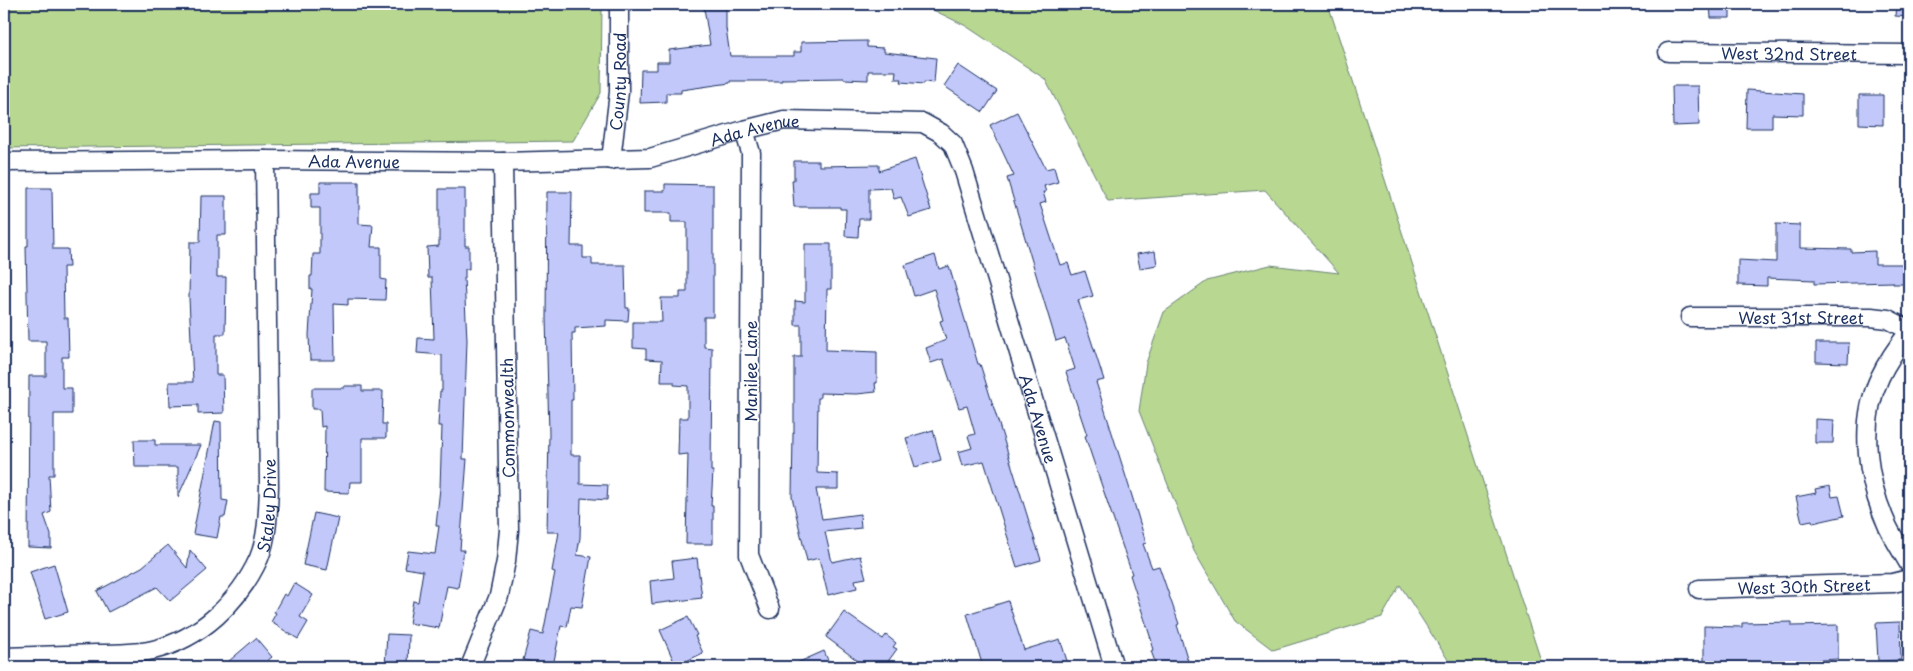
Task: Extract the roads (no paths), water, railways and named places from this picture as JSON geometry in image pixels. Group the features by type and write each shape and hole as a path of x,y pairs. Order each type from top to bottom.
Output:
{"street":[{"name":"County Road","path":"611,160 619,92 619,4"},
{"name":"West 32nd Street","path":"1668,52 1909,54"},
{"name":"Ada Avenue","path":"4,162 265,160 503,162 611,160 650,158 784,120 922,123 941,133 953,144 966,180 1114,667"},
{"name":"Manilee Lane","path":"744,130 751,153 750,555 770,609"},
{"name":"Staley Drive","path":"4,657 119,654 152,650 176,642 204,628 226,606 242,587 259,557 267,529 269,486 265,160"},
{"name":"Commonwealth","path":"470,667 498,596 506,561 509,530 503,162"},
{"name":"West 31st Street","path":"1690,317 1871,316 1888,319 1909,331"},
{"path":"1909,331 1890,357 1879,378 1871,404 1867,445 1870,471 1883,514 1909,564"},
{"name":"West 30th Street","path":"1699,589 1893,584 1909,579"}]}
